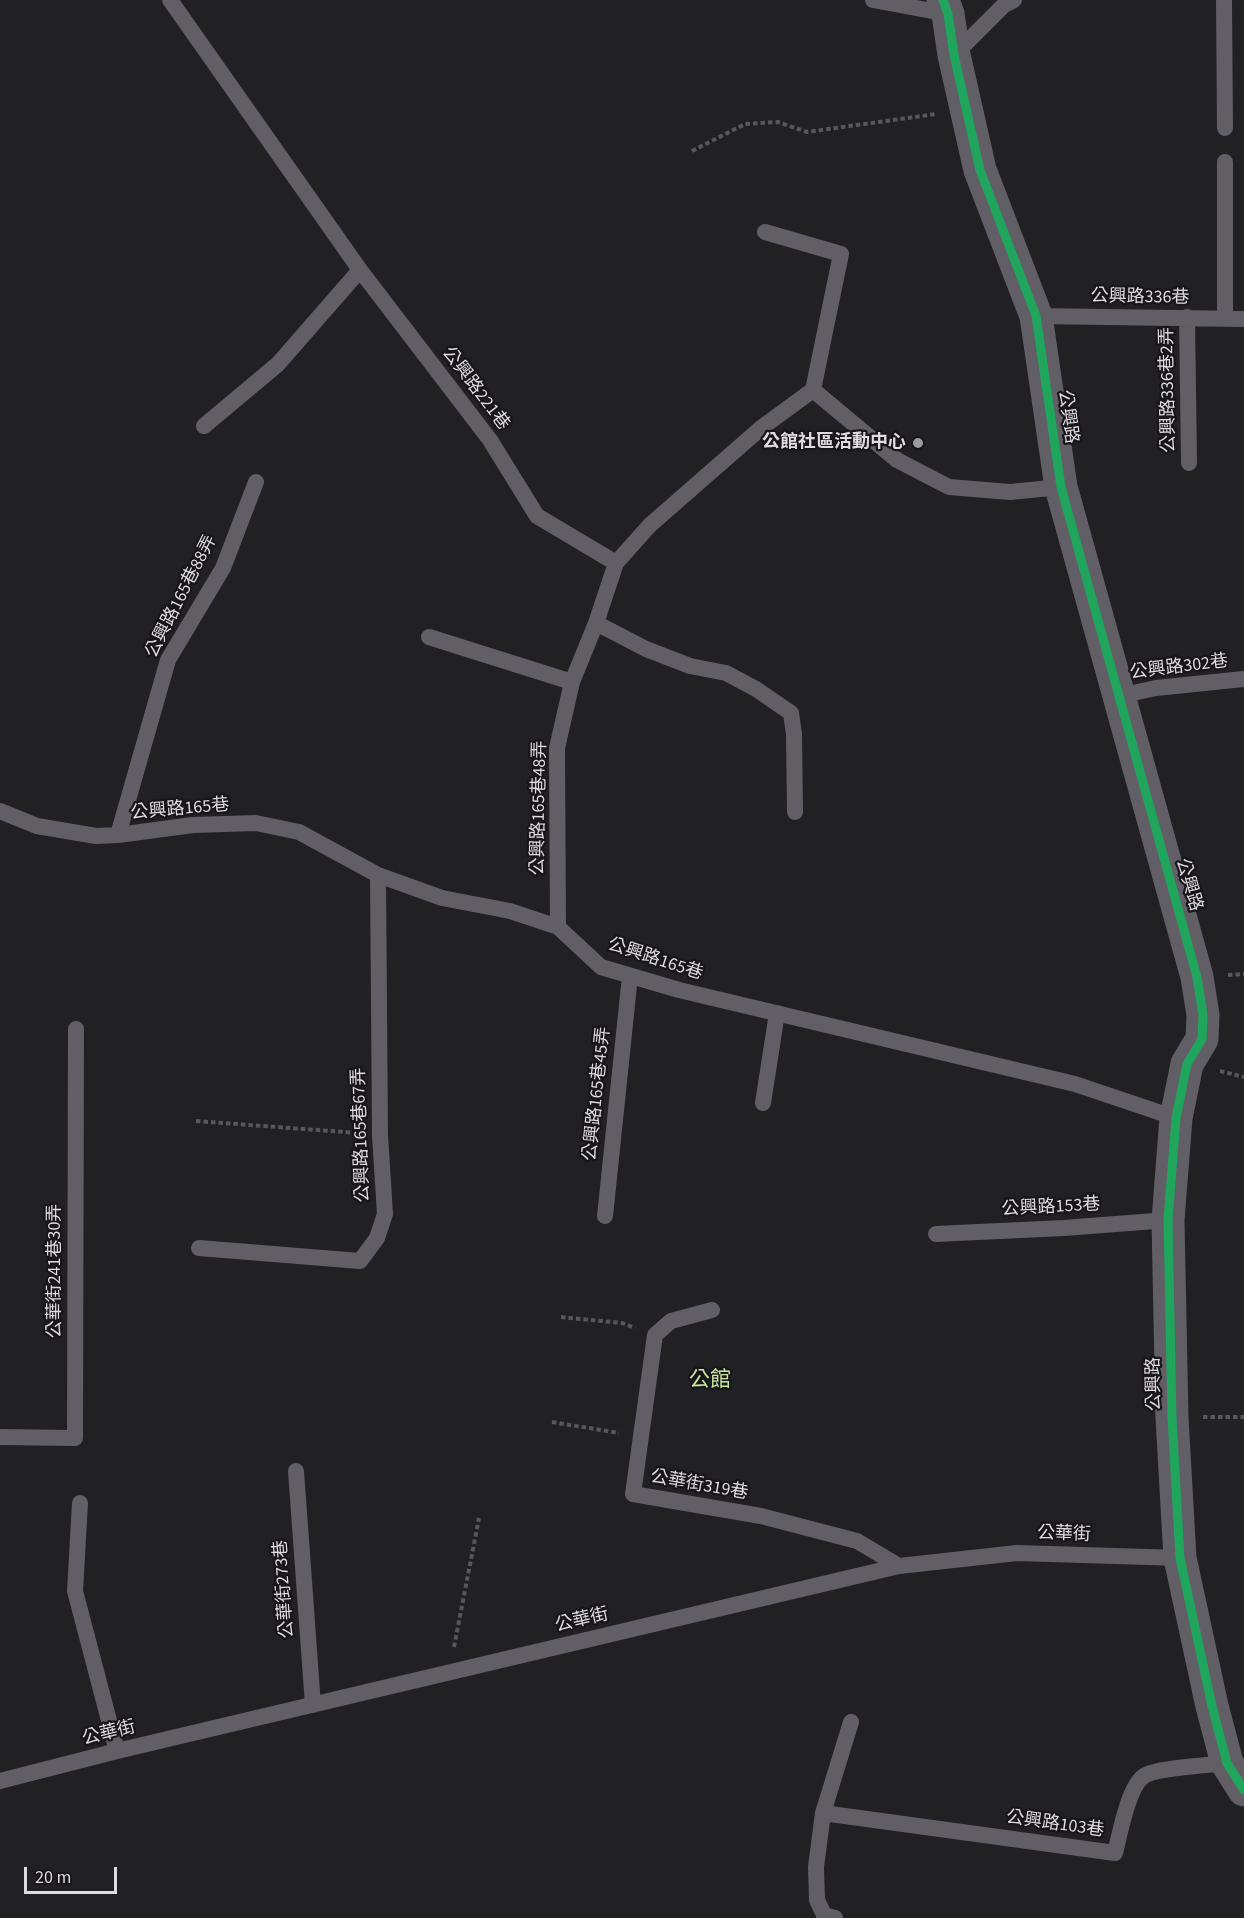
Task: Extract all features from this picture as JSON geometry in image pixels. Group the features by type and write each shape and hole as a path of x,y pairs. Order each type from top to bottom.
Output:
{"street":[{"name":"公興路","path":"945,7 980,170 1036,316 1061,487 1197,977 1203,1015 1202,1039 1187,1064 1176,1118 1168,1220 1172,1418 1180,1558 1212,1707 1239,1780"}],"lane":[{"name":"公興路221巷","path":"170,0 360,270 490,440 537,516 616,563"},
{"path":"873,0 945,7"},
{"path":"954,55 1004,5 1014,0"},
{"path":"1224,0 1225,128"},
{"path":"1225,162 1225,318"},
{"path":"616,563 650,525 761,428 813,390 841,254 765,232"},
{"path":"204,426 278,364 360,270"},
{"name":"公興路336巷","path":"1036,316 1244,319"},
{"name":"公興路336巷2弄","path":"1187,317 1190,463"},
{"path":"813,390 897,460 949,487 1010,492 1061,487"},
{"name":"公興路165巷88弄","path":"117,836 168,660 223,567 256,482"},
{"name":"公興路165巷48弄","path":"558,927 557,748 572,682 596,623 616,563"},
{"path":"596,623 646,650 690,666 726,673 756,689 790,713 794,734 795,812"},
{"path":"429,637 572,682"},
{"name":"公興路302巷","path":"1119,696 1156,688 1244,679"},
{"name":"公興路165巷","path":"0,811 37,826 96,836 117,836 194,825 256,823 299,832 378,875 442,898 510,911 558,927 601,967 679,990 1075,1084 1176,1118"},
{"name":"公興路165巷67弄","path":"199,1248 360,1261 377,1239 385,1214 380,1135 378,875"},
{"name":"公興路165巷45弄","path":"605,1216 630,976"},
{"path":"763,1103 777,1013"},
{"name":"公華街241巷30弄","path":"0,1437 75,1438 76,1029"},
{"name":"公興路153巷","path":"936,1234 1168,1220"},
{"path":"655,1335 671,1321 712,1310"},
{"name":"公華街319巷","path":"655,1335 633,1494 761,1516 857,1541 899,1566"},
{"name":"公華街273巷","path":"296,1471 313,1705"},
{"path":"80,1503 75,1591 117,1751"},
{"name":"公華街","path":"0,1781 117,1751 899,1566 1017,1553 1180,1558"},
{"path":"835,1918 824,1915 817,1900 816,1867 823,1813 851,1722"},
{"name":"公興路103巷","path":"823,1813 1115,1853 1131,1792 1144,1775 1176,1768 1239,1780"}],"path":[{"path":"692,151 745,124 778,122 807,132 948,112 965,104"},
{"path":"195,1121 380,1135"},
{"path":"561,1317 622,1323 655,1335"},
{"path":"1172,1418 1244,1417"},
{"path":"552,1422 641,1436"},
{"path":"448,1673 479,1518"}],"cycle path":[{"path":"943,0 948,14 954,55 980,170 1036,316 1061,487 1197,977 1203,1015 1202,1039 1187,1064 1176,1118 1168,1220 1172,1418 1180,1558 1212,1706 1227,1763 1244,1790"}],"place":[{"name":"公館社區活動中心","path":"918,443"}],"district":[{"name":"公館","path":"710,1381"}]}
